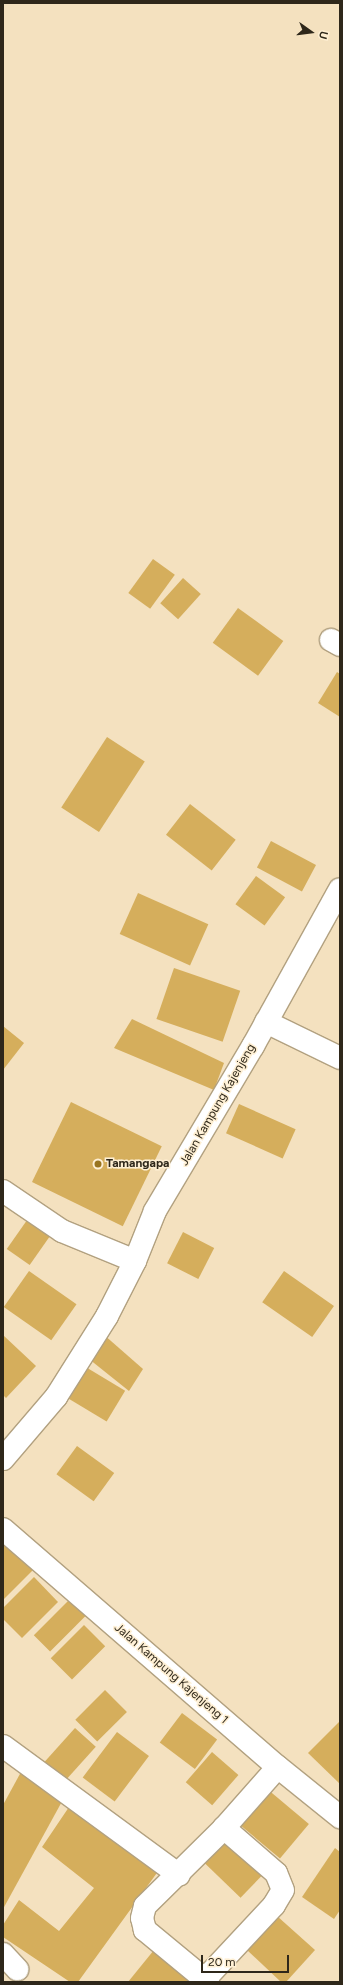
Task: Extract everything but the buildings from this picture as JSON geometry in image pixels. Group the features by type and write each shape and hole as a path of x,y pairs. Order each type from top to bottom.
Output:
{"street":[{"name":"Jalan Kampung Kajenjeng","path":"3,1459 56,1397 107,1316 135,1261 155,1211 266,1022 340,890"},
{"path":"266,1022 340,1058"},
{"path":"3,1191 62,1231 135,1261"},
{"name":"Jalan Kampung Kajenjeng 1","path":"3,1529 278,1767 340,1816"},
{"path":"3,1746 179,1875"},
{"path":"224,1828 276,1873 283,1890 274,1905 206,1980 145,1930 142,1918 145,1906 179,1875 224,1828 278,1767"}],"place":[{"name":"Tamangapa","path":"98,1164"}]}
